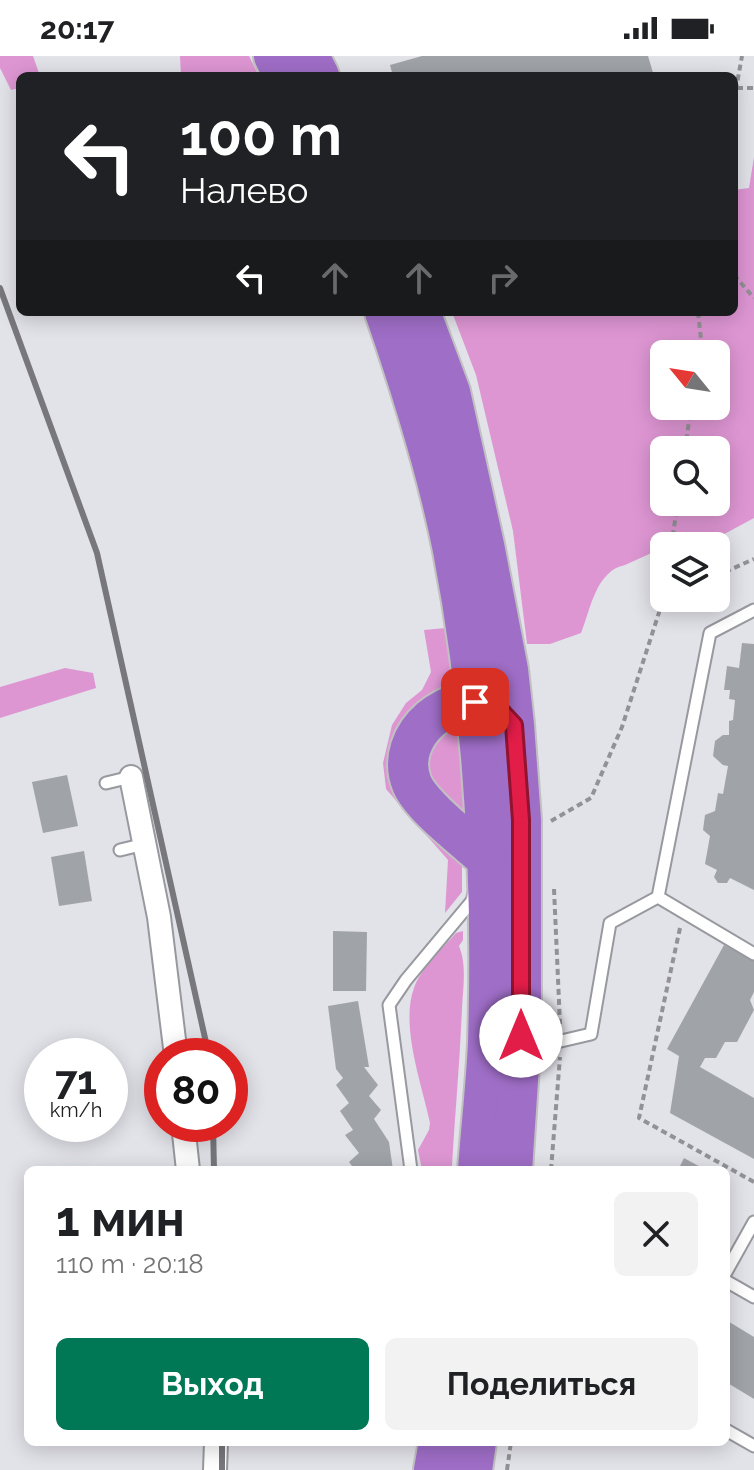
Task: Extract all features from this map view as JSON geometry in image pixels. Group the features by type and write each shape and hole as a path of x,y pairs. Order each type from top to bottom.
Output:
{"highway":[{"path":"386,316 417,405 453,549 475,702 487,859 488,1045 478,1166"},
{"path":"422,316 450,392 508,670 514,725 521,820 521,1036 512,1166"},
{"path":"487,859 420,798 409,768 413,742 426,722 449,707 475,702 500,710 514,725"},
{"path":"443,1458 468,1446"}],"street":[{"path":"131,777 159,917 174,1038"},
{"path":"185,1142 188,1166"},
{"path":"215,1470 216,1446"}],"lane":[{"path":"658,897 710,633 754,610"},
{"path":"106,783 131,777"},
{"path":"120,850 145,844"},
{"path":"410,1166 389,1005 472,901 487,859"},
{"path":"658,897 754,954"},
{"path":"521,1036 561,1041 591,1034 610,923 658,897"},
{"path":"730,1265 754,1222"},
{"path":"730,1283 754,1297"},
{"path":"730,1432 754,1446"}],"path":[{"path":"738,82 742,56"},
{"path":"738,280 754,298"},
{"path":"698,316 701,340"},
{"path":"730,570 754,559"},
{"path":"521,820 551,821 591,798 622,727 659,612"},
{"path":"551,1166 561,1041 554,884"},
{"path":"684,912 639,1118 725,1166"},
{"path":"730,1169 754,1182"},
{"path":"507,1470 510,1446"}],"shaded area":[{"path":"0,56 33,56 39,72 16,72 16,89 11,90 0,68"},
{"path":"180,56 249,56 257,72 181,72"},
{"path":"754,157 754,518 728,532 650,532 650,554 607,575 596,592 581,633 550,644 527,644 513,531 476,375 454,316 738,316 738,189 749,188"},
{"path":"446,628 457,693 400,736 462,854 462,892 445,913 448,860 386,789 383,763 392,725 406,703 422,690 431,672 424,630"},
{"path":"65,668 93,673 96,688 0,718 0,687"},
{"path":"462,717 473,829 436,797 420,757"},
{"path":"463,931 459,946 464,977 452,1165 421,1166 418,1150 430,1123 411,1037 410,1003 417,981 456,933"}],"building":[{"path":"422,56 648,56 653,72 392,72 390,65"},
{"path":"742,643 754,644 754,890 730,878 727,883 718,883 714,877 717,870 705,864 710,836 703,830 705,815 715,811 718,793 723,794 728,766 713,756 715,741 729,735 729,721 733,720 735,700 729,699 730,690 724,690 727,666 739,668"},
{"path":"67,775 78,826 43,833 32,782"},
{"path":"84,851 92,901 59,906 51,857"},
{"path":"333,931 367,932 366,991 333,991"},
{"path":"724,945 754,961 754,992 750,1000 754,1010 737,1042 725,1042 716,1058 705,1058 700,1067 754,1098 754,1159 670,1113 679,1056 667,1049"},
{"path":"358,1001 369,1067 364,1067 378,1085 369,1096 381,1110 374,1119 389,1142 392,1166 352,1166 349,1162 359,1153 345,1135 353,1130 340,1111 349,1103 336,1085 343,1078 336,1069 328,1006"},
{"path":"684,1158 699,1166 680,1166"},
{"path":"730,1322 754,1337 754,1399 730,1384"}],"railway":[{"path":"0,288 97,553 205,1038"},
{"path":"213,1142 214,1166"},
{"path":"222,1446 222,1470"}],"route":[{"path":"475,702 500,710 514,725 521,820 521,1036"}]}
